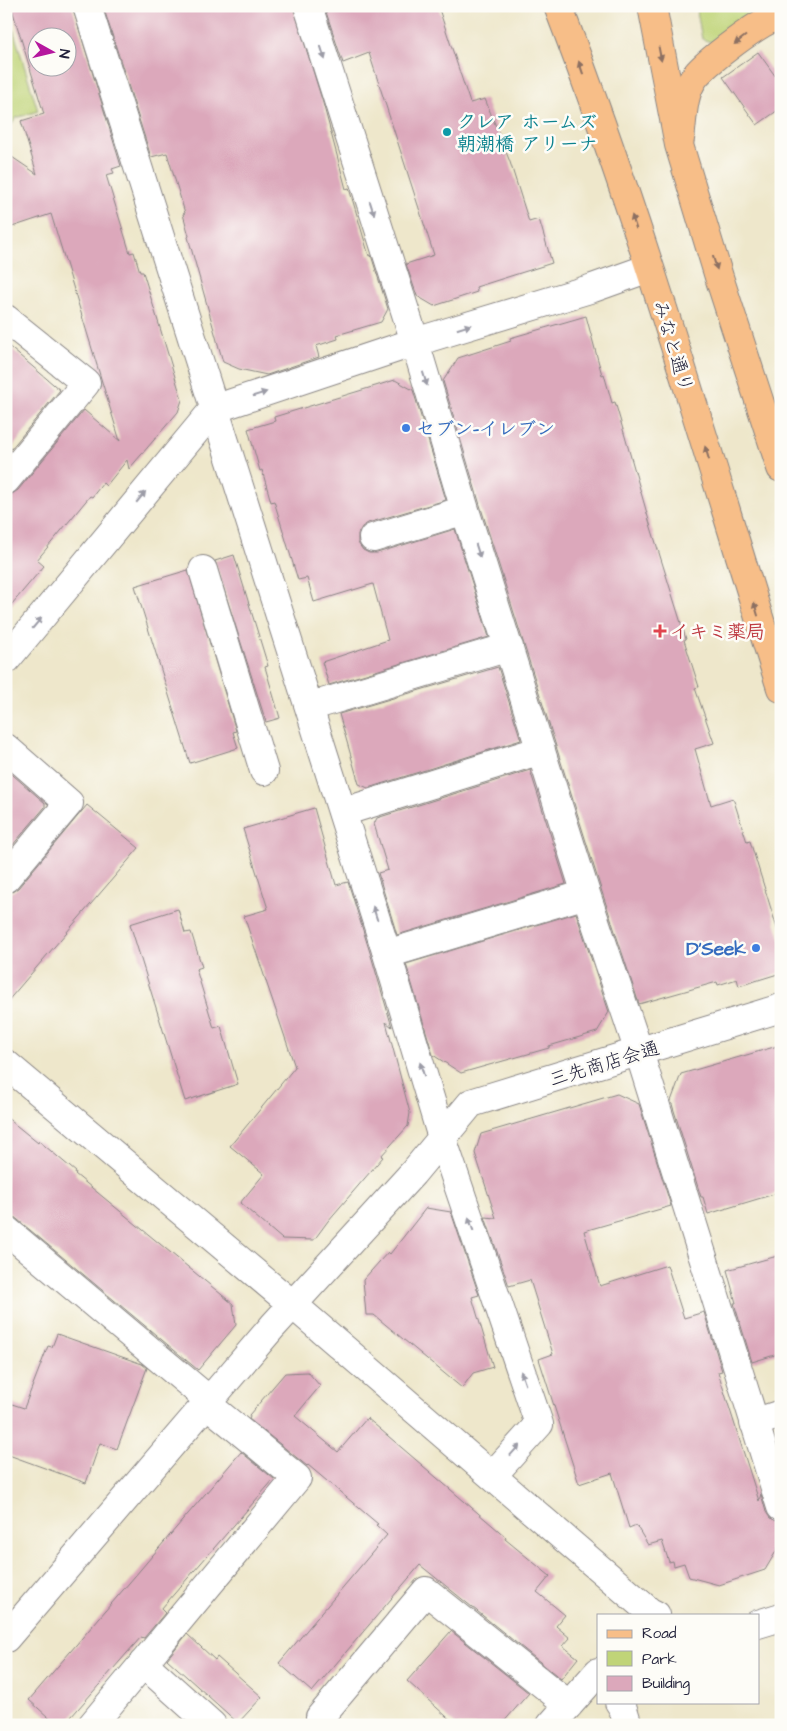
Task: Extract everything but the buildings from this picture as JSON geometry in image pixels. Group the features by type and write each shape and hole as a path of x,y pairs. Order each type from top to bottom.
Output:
{"main road":[{"name":"みなと通り","path":"558,6 583,71 649,268 781,688"},
{"path":"652,6 679,145 719,277 781,468"},
{"path":"679,145 686,98 694,79 707,64 766,20 781,15"}],"street":[{"path":"87,6 388,954 442,1138 539,1424 492,1476"},
{"path":"308,6 586,894 639,1052 781,1507"},
{"path":"6,660 214,409 414,342 593,288 649,268"},
{"path":"6,319 86,383 6,480"},
{"path":"373,538 465,510"},
{"path":"203,570 264,771"},
{"path":"309,707 509,646"},
{"path":"6,748 69,803 6,878"},
{"path":"342,812 541,750"},
{"path":"388,954 586,894"},
{"name":"三先商店会通","path":"6,1638 292,1304 413,1173 471,1104 781,1008"},
{"path":"6,1064 292,1304 651,1614"},
{"path":"6,1230 297,1478 92,1725"},
{"path":"754,1423 781,1414"},
{"path":"322,1725 320,1717 426,1591 569,1705"},
{"path":"760,1623 781,1617"},
{"path":"143,1663 212,1725"},
{"path":"551,1725 597,1674"},
{"path":"620,1704 628,1725"}],"green space":[{"path":"696,6 764,6 764,10 719,45 702,39"},
{"path":"6,14 9,16 38,111 16,118 6,133"}],"place":[{"name":"クレア ホームズ 朝潮橋 アリーナ","path":"447,132"},
{"name":"セブン-イレブン","path":"406,428"},
{"name":"イキミ薬局","path":"660,631"},
{"name":"D'Seek","path":"756,948"}]}
